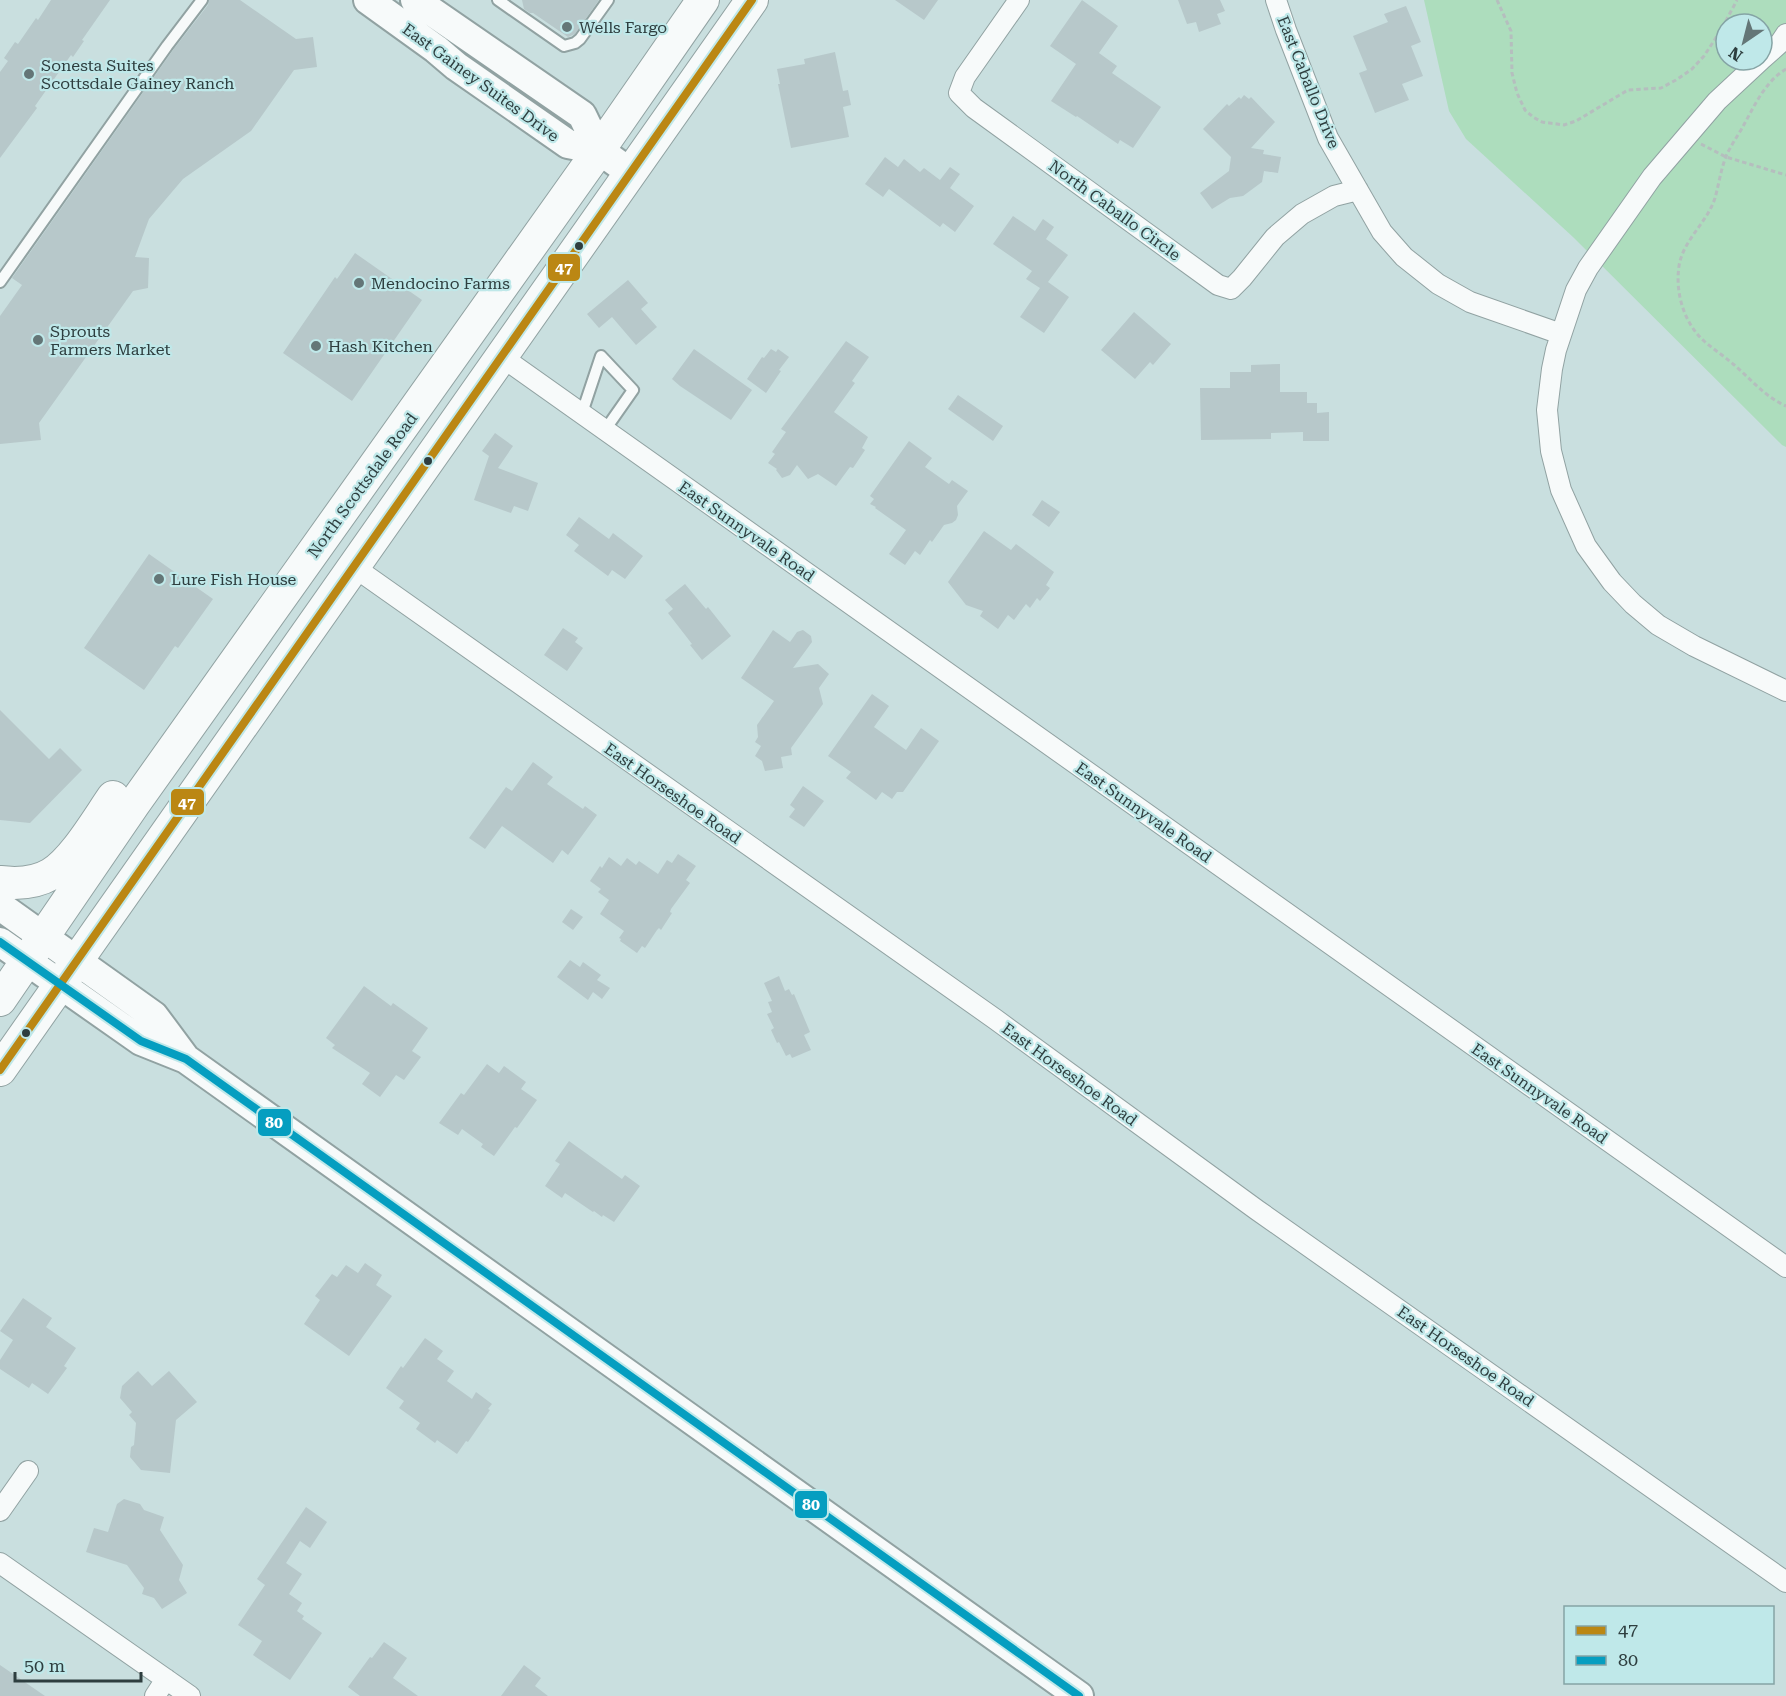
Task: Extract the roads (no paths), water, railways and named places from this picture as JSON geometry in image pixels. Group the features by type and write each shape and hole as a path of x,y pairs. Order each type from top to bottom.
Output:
{"main road":[{"name":"East Gainey Suites Drive","path":"368,0 456,66 568,144 599,150 631,173"},
{"name":"East Gainey Suites Drive","path":"415,0 582,115 599,150"},
{"name":"North Scottsdale Road","path":"0,1000 220,682 599,150 703,0"},
{"path":"0,1070 752,0"},
{"path":"255,705 286,631 327,569 331,550 328,532"},
{"path":"0,882 17,883 38,880 52,874 63,864 144,755 207,697 220,682"},
{"path":"0,906 35,949 68,972 141,1041 186,1059 1079,1696"},
{"path":"0,942 35,949"}],"street":[{"name":"North Caballo Circle","path":"1019,0 965,77 959,93 984,115 1218,285 1231,289 1275,237 1302,214 1334,196 1358,190"},
{"name":"East Caballo Drive","path":"1276,0 1328,138 1382,232 1404,257 1438,284 1470,302 1561,334"},
{"path":"1774,48 1786,34"},
{"path":"1748,72 1717,101 1652,177 1588,268 1576,290 1561,334 1552,369 1547,410 1551,451 1561,490 1586,546 1612,582 1658,625 1704,651 1786,691"},
{"name":"East Sunnyvale Road","path":"502,357 1786,1267"},
{"name":"East Horseshoe Road","path":"354,567 995,1019 1257,1210 1786,1582"},
{"path":"0,1511 28,1471"},
{"path":"0,1563 190,1696"},
{"path":"155,1696 166,1679"}],"lane":[{"path":"0,282 166,46 202,0"},
{"path":"498,0 564,46 575,44 580,39 608,0"},
{"path":"582,413 601,356 633,390 605,430"}],"place":[{"name":"Wells Fargo","path":"567,27"},
{"name":"Sonesta Suites Scottsdale Gainey Ranch","path":"29,74"},
{"name":"Mendocino Farms","path":"359,283"},
{"name":"Sprouts Farmers Market","path":"38,340"},
{"name":"Hash Kitchen","path":"316,346"},
{"name":"Lure Fish House","path":"159,579"}]}
